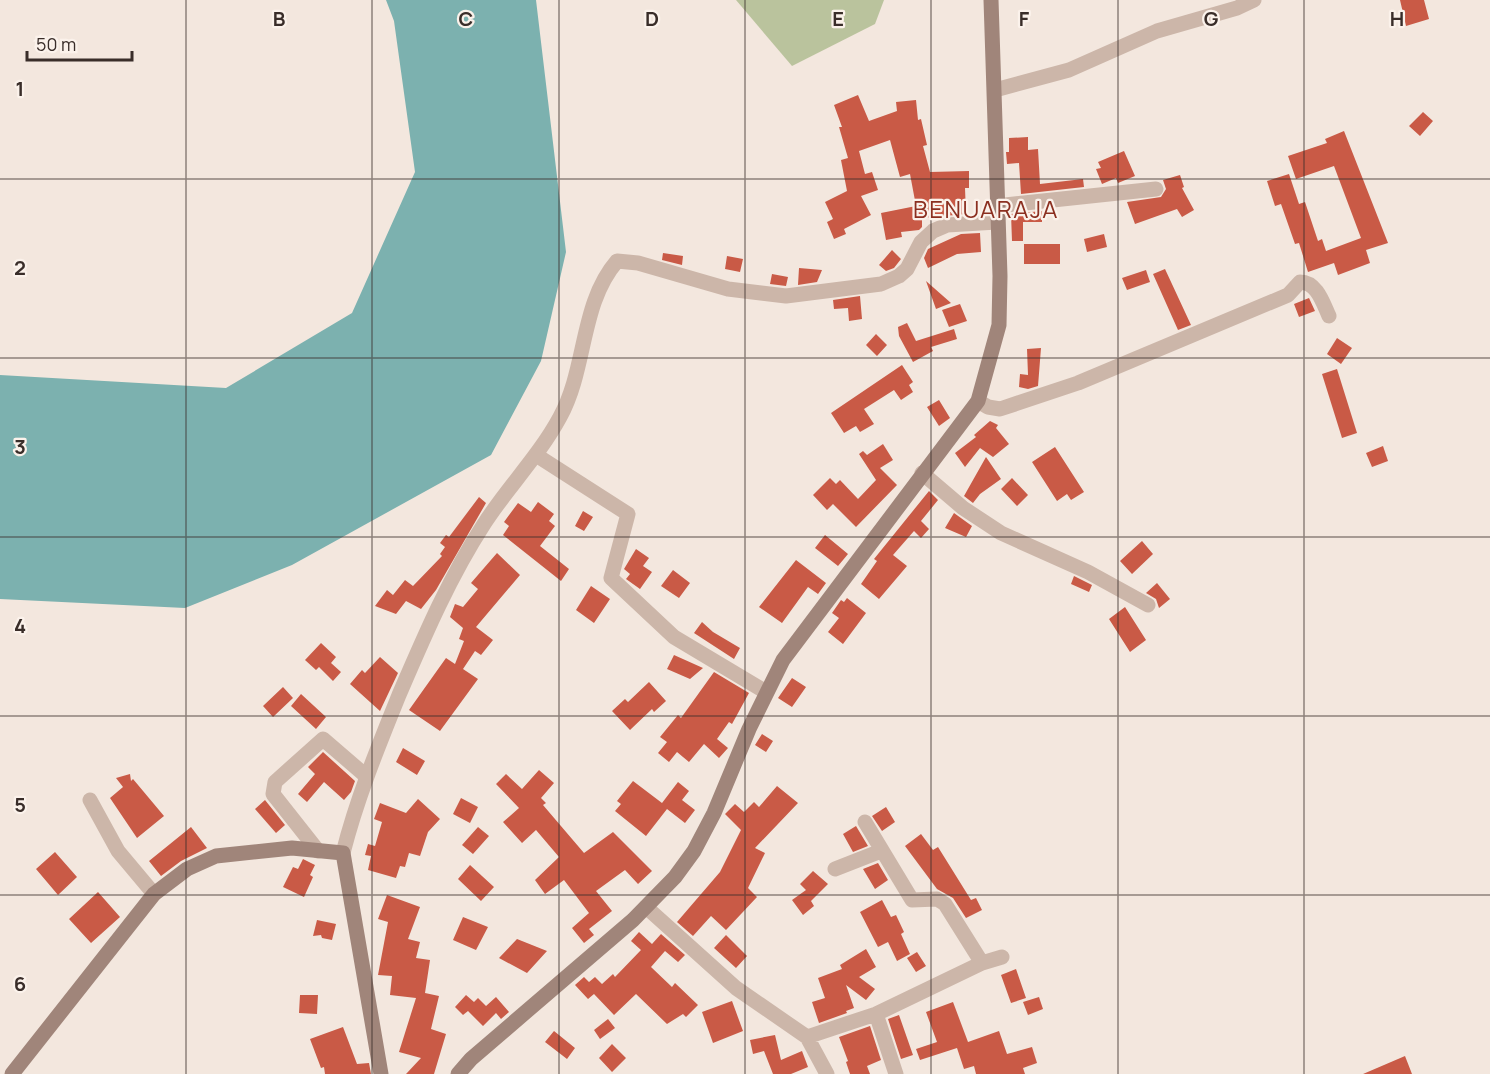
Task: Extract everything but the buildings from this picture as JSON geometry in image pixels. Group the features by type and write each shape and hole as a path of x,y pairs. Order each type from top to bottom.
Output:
{"main road":[{"path":"459,1074 471,1059 646,907 675,877 694,851 714,813 766,692 783,660 978,400 999,325 991,0"},
{"path":"12,1074 154,894 187,869 216,856 292,848 343,853 381,1074"}],"street":[{"path":"995,90 1069,69 1157,31 1237,8 1254,0"},
{"path":"996,206 1156,189"},
{"path":"343,853 366,776 447,586 484,524 536,455 569,398 593,304 605,275 617,261 638,263 728,289 786,297 881,284 899,276 907,269 921,242 933,231 947,225 997,222"},
{"path":"978,400 988,407 1000,410 1078,383 1288,295 1300,282 1307,282 1312,286 1329,316"},
{"path":"536,455 628,514 611,578 674,637 766,692"},
{"path":"922,473 963,508 1001,533 1088,572 1148,605"},
{"path":"318,851 273,794 275,782 322,739 366,776"},
{"path":"90,800 118,851 154,894"},
{"path":"865,822 912,900 938,899 945,904 982,963"},
{"path":"835,869 881,851"},
{"path":"646,907 736,988 807,1037 826,1074"},
{"path":"807,1037 876,1014 982,963 1002,957"},
{"path":"876,1014 896,1074"}],"green space":[{"path":"736,0 884,0 875,24 792,66"}],"water":[{"path":"386,0 536,0 566,252 541,361 491,455 292,565 185,608 0,599 0,375 226,388 352,313 415,172 394,21"}],"district":[{"name":"BENUARAJA","path":"986,210"}]}
